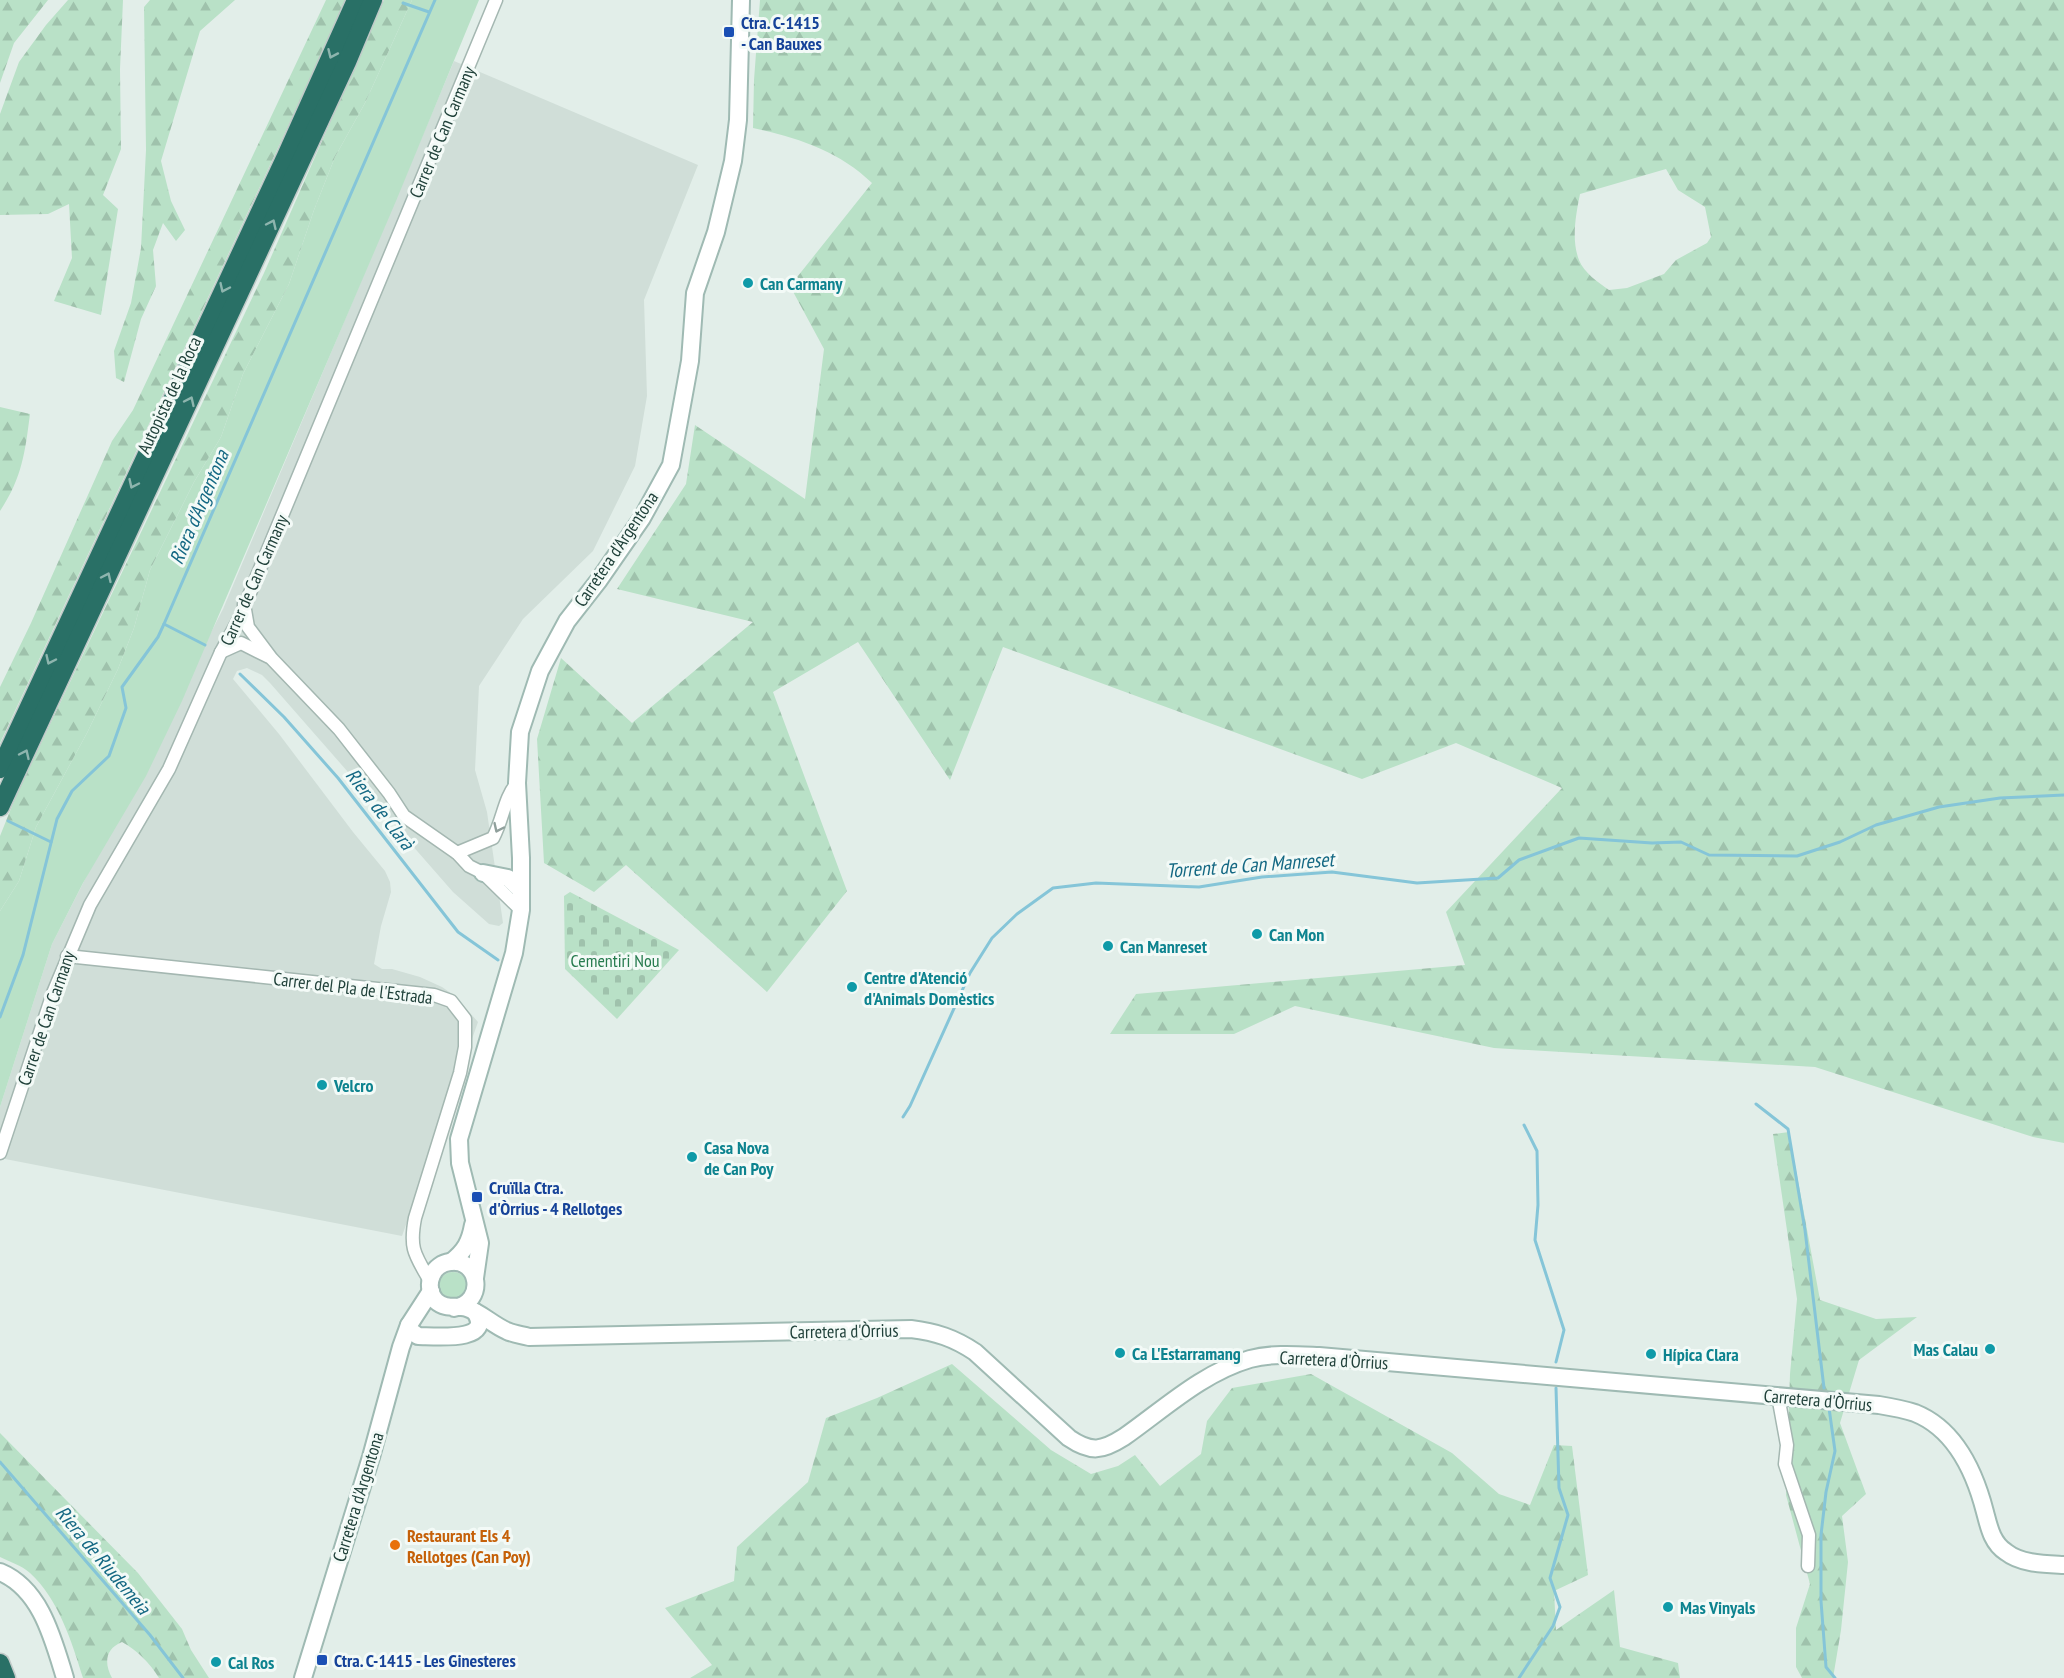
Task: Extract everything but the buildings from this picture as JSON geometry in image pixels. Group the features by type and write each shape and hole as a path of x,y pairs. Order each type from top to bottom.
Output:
{"highway":[{"name":"Autopista de la Roca","path":"0,769 286,156 356,0"},
{"name":"Autopista de la Roca","path":"0,807 332,94 373,0"},
{"path":"0,1663 6,1678"}],"street":[{"name":"Carrer de Can Carmany","path":"0,1153 67,956 90,905 169,770 244,604 496,0"},
{"name":"Carretera d'Argentona","path":"474,1221 460,1163 459,1139 514,953 521,910 518,783 520,732 540,671 567,621 642,518 671,465 690,361 695,293 716,232 733,161 738,120 741,0"},
{"path":"244,604 248,627 272,659 339,729 404,816 457,853 469,866 483,873 508,878 521,890"},
{"path":"221,652 241,642 272,659"},
{"path":"457,853 493,838 501,823 509,792 518,783"},
{"path":"483,873 521,910"},
{"name":"Carrer del Pla de l'Estrada","path":"67,956 434,995 451,1001 465,1019 465,1047 415,1218 411,1237 413,1248"},
{"path":"413,1248 426,1259 466,1266 475,1285 468,1302 413,1321 411,1331 418,1336 469,1335 477,1329 479,1323 475,1285 480,1243 474,1221"},
{"path":"430,1286 433,1273 463,1252 470,1242 474,1221"},
{"path":"413,1248 436,1300 449,1307"},
{"name":"Carretera d'Argentona","path":"303,1678 371,1457 401,1347 430,1286"},
{"name":"Carretera d'Òrrius","path":"449,1307 465,1308 506,1331 529,1337 911,1329 930,1331 959,1342 975,1352 1079,1445 1100,1449 1124,1437 1216,1371 1250,1359 1281,1354 1879,1405 1915,1413 1929,1421 1950,1439 1970,1469 1998,1546 2015,1558 2064,1565"},
{"path":"1778,1396 1786,1445 1785,1464 1809,1535 1808,1566"},
{"path":"0,1572 15,1578 41,1609 56,1646 65,1678"}],"shaded area":[{"path":"454,61 698,165 644,300 647,396 635,466 593,551 523,619 479,686 475,770 487,812 503,923 499,926 489,924 453,892 262,675 247,668 237,671 233,679 279,734 385,871 391,892 381,926 374,964 382,969 392,969 420,977 442,987 455,996 478,1022 402,1236 0,1158 0,1107 52,944 223,609"}],"green space":[{"path":"0,0 48,0 14,43 0,83"},
{"path":"68,0 123,0 120,69 121,149 103,195 118,209 101,315 54,301 72,258 69,204 48,214 0,215 0,114 19,62"},
{"path":"150,0 235,0 200,31 161,161 171,201 185,230 176,241 163,223 153,250 156,286 141,319 124,382 116,378 114,351 131,303 141,248 146,150 144,7"},
{"path":"326,0 347,0 0,743 0,687 112,441 133,410"},
{"path":"384,0 412,0 365,103 335,157 289,284 243,374 221,437 194,482 150,570 134,628 118,669 87,733 36,827 19,881 0,911 0,836 16,796 264,273"},
{"path":"412,0 479,0 396,201 182,701 146,776 83,883 52,944 0,1107 0,911 19,881 36,827 87,733 118,669 134,628 150,570 194,482 221,437 243,374 289,284 335,157 365,103"},
{"path":"760,0 2064,0 2064,1143 2033,1137 1815,1067 1494,1048 1295,1006 1234,1034 1110,1034 1136,994 1465,965 1446,912 1562,788 1456,743 1362,779 1003,647 950,780 858,642 773,692 847,891 767,992 626,865 594,892 544,863 537,739 561,658 632,723 753,622 617,589 686,484 695,425 805,499 824,349 790,286 872,183 846,162 816,147 753,128","holes":["1666,169 1678,190 1705,207 1711,237 1707,243 1676,260 1664,274 1627,288 1609,290 1581,265 1575,244 1580,194"]},
{"path":"0,407 30,414 18,476 0,511"},
{"name":"Cementiri Nou","path":"570,892 679,950 617,1019 565,969 564,896"},
{"path":"1789,1132 1820,1300 1876,1319 1917,1317 1859,1360 1840,1423 1866,1494 1842,1516 1848,1562 1833,1678 1802,1678 1796,1667 1796,1628 1810,1584 1786,1495 1790,1374 1797,1299 1773,1134"},
{"path":"453,1272 463,1276 467,1286 463,1296 453,1300 443,1296 439,1286 443,1276"},
{"path":"952,1364 1051,1450 1091,1474 1118,1466 1135,1455 1160,1486 1201,1454 1207,1421 1232,1388 1311,1374 1452,1453 1499,1494 1530,1505 1554,1445 1572,1446 1588,1575 1554,1591 1556,1630 1614,1590 1620,1647 1678,1663 1680,1678 690,1678 712,1665 665,1608 734,1581 737,1547 808,1482 826,1418"},
{"path":"0,1433 138,1573 182,1629 191,1650 209,1678 159,1678 143,1657 122,1642 112,1648 109,1653 107,1662 112,1678 83,1678 63,1621 49,1595 27,1570 0,1557"}],"waterway":[{"name":"Riera d'Argentona","path":"0,1017 23,955 57,819 72,791 109,756 126,708 122,687 158,637 164,624 435,0"},
{"path":"403,3 429,12"},
{"name":"Riera de Clarà","path":"164,624 205,645"},
{"name":"Riera de Clarà","path":"240,674 284,717 338,778 458,932 498,960"},
{"name":"Torrent de Can Manreset","path":"903,1117 970,973 992,938 1017,914 1053,888 1096,883 1199,887 1262,877 1332,872 1417,883 1498,878 1519,860 1579,838 1652,843 1681,842 1709,855 1797,856 1840,842 1876,825 1939,807 2000,798 2064,795"},
{"path":"8,821 51,842"},
{"path":"1756,1104 1788,1129 1805,1230 1824,1388"},
{"path":"1524,1125 1537,1151 1538,1205 1535,1240 1564,1330 1556,1362"},
{"path":"1519,1678 1553,1626 1560,1607 1550,1578 1568,1515 1559,1488 1556,1388"},
{"path":"1829,1408 1835,1451 1826,1492 1821,1535 1821,1601 1826,1667 1835,1678"},
{"name":"Riera de Riudemeia","path":"0,1462 150,1635 183,1678"}],"place":[{"name":"Ctra. C-1415 - Can Bauxes","path":"729,32"},
{"name":"Can Carmany","path":"748,283"},
{"name":"Can Mon","path":"1257,934"},
{"name":"Can Manreset","path":"1108,946"},
{"name":"Centre d'Atenció d'Animals Domèstics","path":"852,987"},
{"name":"Velcro","path":"322,1085"},
{"name":"Casa Nova de Can Poy","path":"692,1157"},
{"name":"Cruïlla Ctra. d'Òrrius - 4 Rellotges","path":"477,1197"},
{"name":"Mas Calau","path":"1990,1349"},
{"name":"Ca L'Estarramang","path":"1120,1353"},
{"name":"Hípica Clara","path":"1651,1354"},
{"name":"Restaurant Els 4 Rellotges (Can Poy)","path":"395,1545"},
{"name":"Mas Vinyals","path":"1668,1607"},
{"name":"Ctra. C-1415 - Les Ginesteres","path":"322,1660"},
{"name":"Cal Ros","path":"216,1662"}]}
